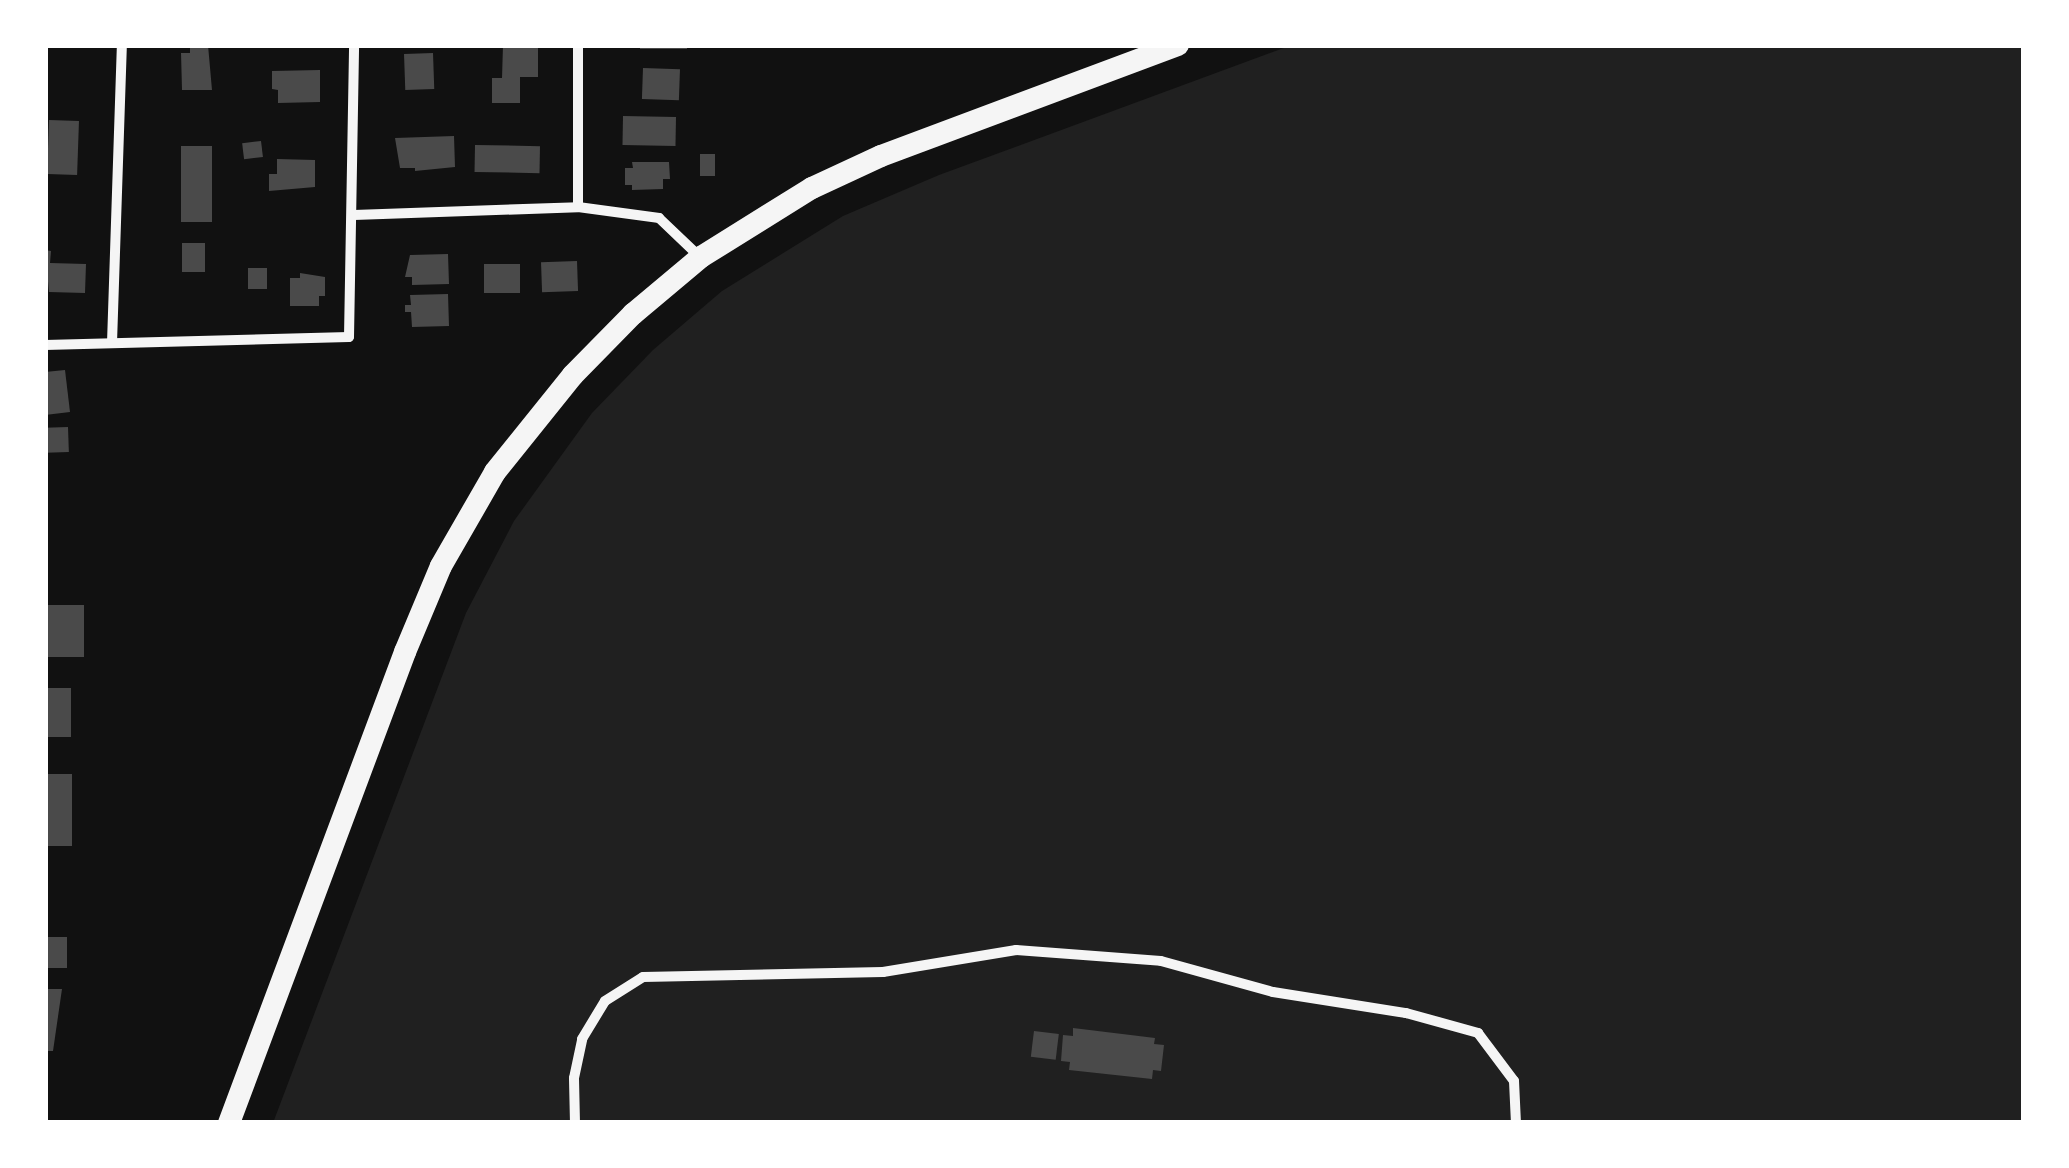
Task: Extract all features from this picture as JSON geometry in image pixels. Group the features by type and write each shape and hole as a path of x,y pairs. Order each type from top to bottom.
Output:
{"main road":[{"path":"229,1123 405,652 458,534 496,472 546,406 633,314 701,258 779,206 881,156 1137,53 1178,45"}],"street":[{"path":"112,343 122,45"},
{"path":"45,344 350,337 354,45"},
{"path":"578,45 578,207"},
{"path":"354,216 578,207 659,218 701,258"},
{"path":"576,1123 574,1078 582,1039 605,1001 643,977 882,972 1016,950 1162,962 1273,992 1406,1013 1478,1034 1514,1081 1516,1123"}],"shaded area":[{"path":"1292,45 2024,45 2024,1123 273,1123 466,613 514,521 592,413 653,350 722,291 843,216 939,175"}],"building":[{"path":"190,45 208,45 212,90 182,90 181,53 190,53"},
{"path":"503,45 538,45 538,77 520,77 520,103 492,103 492,78 502,78"},
{"path":"640,45 687,45 687,49 640,49"},
{"path":"433,53 434,89 405,90 404,54"},
{"path":"643,68 680,69 679,100 642,99"},
{"path":"320,70 320,102 278,103 278,90 272,89 272,71"},
{"path":"623,116 676,117 675,146 622,145"},
{"path":"49,120 79,121 77,175 47,174"},
{"path":"454,136 455,167 415,171 400,168 395,138"},
{"path":"261,141 263,157 244,159 242,143"},
{"path":"475,145 540,146 540,173 475,172"},
{"path":"181,146 212,146 212,222 181,222"},
{"path":"700,154 715,154 715,176 700,176"},
{"path":"277,159 315,160 315,187 269,191 269,174 277,174"},
{"path":"632,162 669,162 670,179 663,179 663,189 632,190 632,185 625,185 625,168 633,168"},
{"path":"182,243 205,243 205,272 182,272"},
{"path":"45,250 51,251 50,263 86,264 85,293 49,292"},
{"path":"448,254 449,284 412,285 412,277 405,277 410,255"},
{"path":"577,261 578,291 542,292 541,262"},
{"path":"484,264 520,264 520,293 484,293"},
{"path":"248,268 267,268 267,289 248,289"},
{"path":"300,273 325,277 325,296 319,296 319,306 290,306 290,278 300,278"},
{"path":"448,294 449,326 412,327 411,312 405,312 405,305 411,305 410,295"},
{"path":"65,370 70,412 45,415 45,372"},
{"path":"68,427 69,452 46,453 45,428"},
{"path":"47,605 84,605 84,657 47,657"},
{"path":"45,688 71,688 71,737 45,737"},
{"path":"45,774 72,774 72,846 45,846"},
{"path":"45,937 67,937 67,968 45,968"},
{"path":"45,989 62,989 53,1051 45,1051"},
{"path":"1073,1028 1155,1038 1154,1044 1164,1045 1161,1071 1153,1070 1152,1079 1069,1070 1070,1062 1061,1061 1063,1035 1073,1036"},
{"path":"1034,1031 1059,1034 1056,1060 1031,1057"}]}
